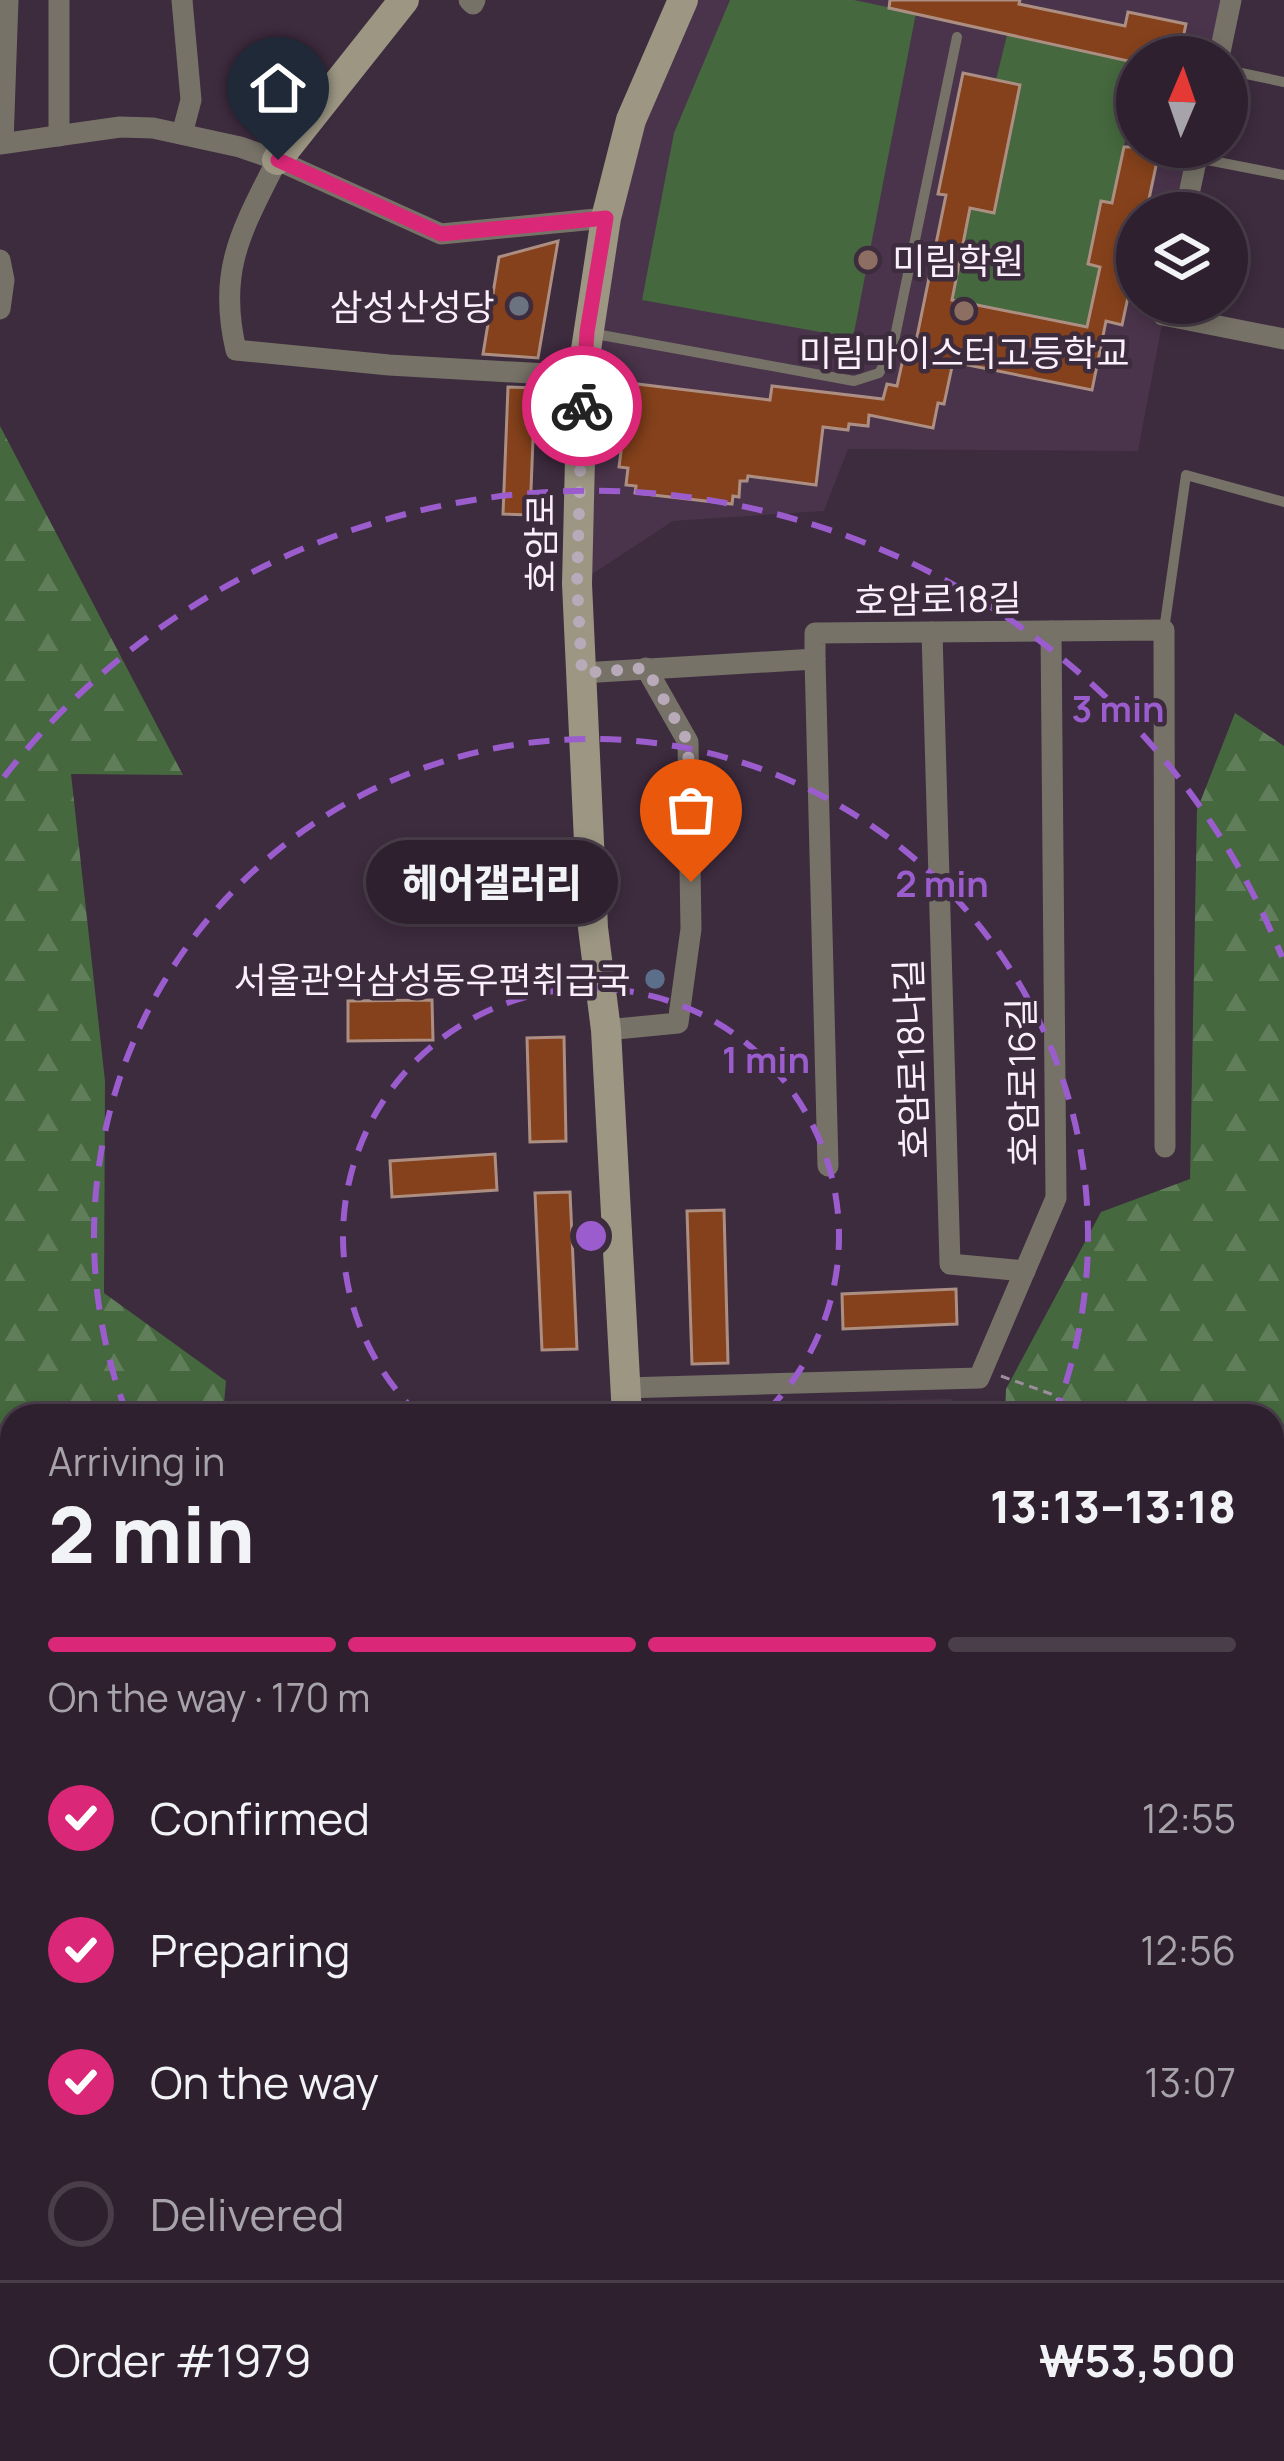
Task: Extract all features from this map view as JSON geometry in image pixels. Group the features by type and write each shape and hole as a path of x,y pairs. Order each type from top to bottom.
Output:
{"main road":[{"path":"278,160 404,0"},
{"path":"621,1404 582,983 564,586 578,376 611,116 662,0"},
{"name":"호암로","path":"621,1404 606,1030 593,928 577,584 578,376 599,219 631,121 683,0"}],"street":[{"path":"8,0 2,144 136,126 182,134 278,160 441,234 599,219"},
{"path":"58,0 59,136"},
{"path":"182,0 190,100 182,134"},
{"path":"1223,36 1231,0"},
{"path":"278,160 241,231 230,271 227,312 236,350 578,376"},
{"path":"0,260 4,280 0,309"},
{"path":"1208,324 1284,339"},
{"path":"1164,629 1165,1147"},
{"name":"호암로18길","path":"815,659 815,633 1164,629"},
{"name":"호암로16길","path":"982,1369 1056,1198 1051,631"},
{"name":"호암로18나길","path":"932,632 950,1264 1025,1270"},
{"path":"582,673 815,659 828,1166"},
{"path":"606,1030 677,1023 691,929 688,742 646,668"},
{"path":"658,1404 979,1378 982,1369"}],"lane":[{"path":"587,332 854,381 879,373 892,351 957,37"},
{"path":"1248,74 1284,82"},
{"path":"1248,166 1284,176"},
{"path":"1164,629 1186,476 1284,502"}],"path":[{"path":"982,1369 1052,1394 1062,1404"}],"shaded area":[{"name":"미림학원","path":"683,0 1231,0 1223,36 1116,36 1116,168 1195,168 1189,192 1116,192 1116,324 1162,324 1138,451 848,449 824,511 673,521 577,584 606,218"},
{"path":"951,1399 956,1404 714,1404"}],"green space":[{"path":"730,0 854,0 916,13 853,338 642,300 674,133"},
{"path":"1007,35 1116,58 1119,168 1112,203 1101,201 1088,263 1100,267 1086,331 952,300 970,208 994,212 1020,86 996,80"},
{"path":"0,426 183,775 71,774 105,1081 104,1293 226,1381 224,1404 0,1404"},
{"path":"1235,713 1284,746 1284,1404 1005,1404 1006,1389 1101,1212 1190,1179 1197,810"}],"building":[{"path":"890,0 1020,0 1019,4 1125,26 1128,12 1186,24 1183,36 1116,36 1116,58 889,8"},
{"path":"963,73 1020,85 994,213 970,208 952,300 1087,327 1100,267 1088,264 1101,201 1112,203 1120,168 1156,168 1150,192 1116,192 1116,324 1106,321 1092,390 953,362 933,428 869,415 868,426 823,427 816,485 748,476 747,481 740,481 739,497 733,496 732,504 635,493 636,486 626,485 628,468 619,467 628,397 636,398 637,384 770,400 772,386 883,399 887,384 897,386 903,359 912,361 946,195 938,194"},
{"name":"삼성산성당","path":"558,241 538,358 483,354 499,257"},
{"path":"508,387 535,388 530,515 503,514"},
{"path":"432,1000 433,1040 348,1041 348,1001"},
{"path":"564,1037 566,1141 530,1142 527,1038"},
{"path":"495,1154 497,1190 392,1197 390,1161"},
{"path":"570,1192 577,1349 542,1350 535,1193"},
{"path":"724,1210 728,1363 692,1364 687,1211"},
{"path":"956,1289 957,1324 843,1329 842,1294"}],"way so far":[{"path":"582,406 577,584 582,673 646,668 688,742 691,882"}],"place":[{"name":"미림학원","path":"868,260"},
{"name":"삼성산성당","path":"519,306"},
{"name":"미림마이스터고등학교","path":"964,311"},
{"name":"헤어갤러리","path":"691,882"},
{"name":"서울관악삼성동우편취급국","path":"655,979"}],"route":[{"path":"278,160 441,234 606,218 587,332 582,406"}]}
